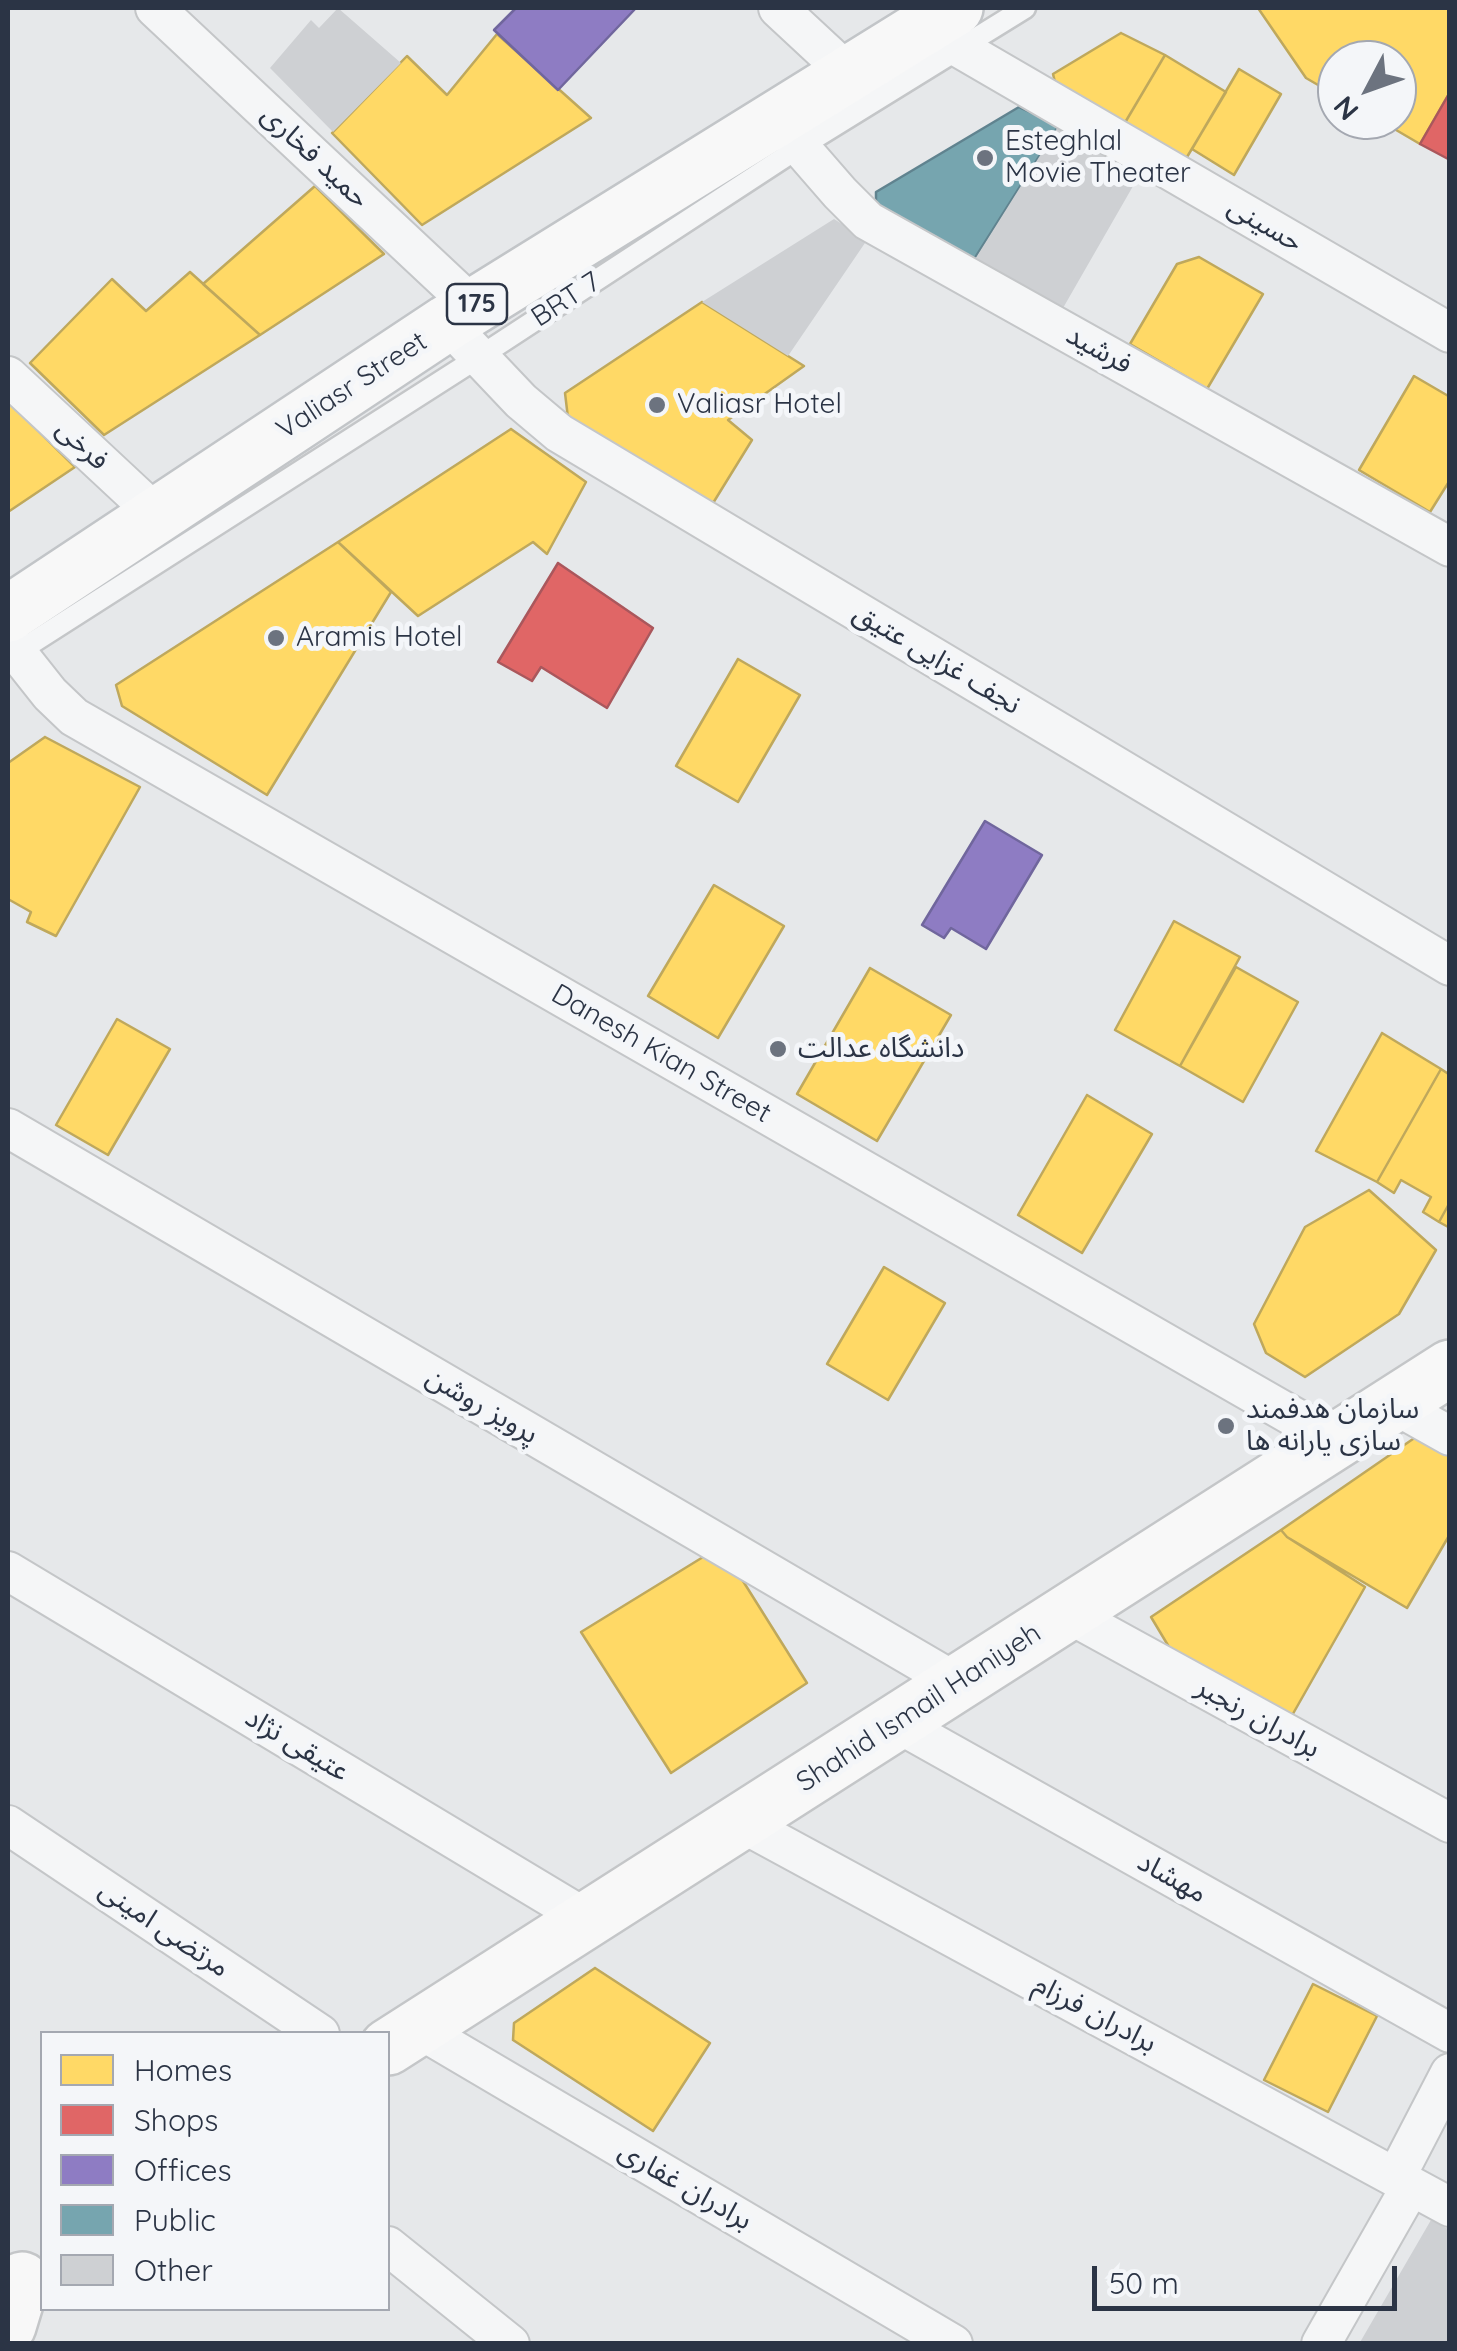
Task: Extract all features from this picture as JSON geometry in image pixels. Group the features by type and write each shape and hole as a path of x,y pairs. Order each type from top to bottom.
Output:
{"main road":[{"name":"Valiasr Street","path":"10,642 156,514 789,132 849,74 947,28"},
{"name":"Shahid Ismail Haniyeh","path":"402,2037 1450,1368"}],"street":[{"name":"حمید فخاری","path":"156,8 467,329"},
{"path":"778,8 849,74"},
{"name":"حسینی","path":"947,28 1450,333"},
{"name":"فرشید","path":"789,132 868,221 1450,546"},
{"name":"نجف غزایی عتیق","path":"467,329 521,401 558,433 1450,966"},
{"name":"فرخی","path":"8,376 156,514"},
{"name":"Danesh Kian Street","path":"10,642 50,694 74,717 1336,1441"},
{"name":"پرویز روشن","path":"8,1128 957,1683"},
{"path":"1393,1404 1450,1436"},
{"name":"عتیقی نژاد","path":"8,1571 587,1919"},
{"name":"برادران رنجبر","path":"1067,1613 1450,1823"},
{"name":"مهشاد","path":"896,1722 1450,2032"},
{"name":"برادران فرزام","path":"740,1822 1450,2207"},
{"name":"مرتضی امینی","path":"8,1825 316,2031"},
{"name":"برادران غفاری","path":"402,2037 953,2344"},
{"path":"1320,2344 1403,2182 1450,2073"},
{"path":"390,2248 510,2344"}],"lane":[{"path":"789,132 947,28 1025,8"},
{"path":"10,642 467,329"}],"building: Homes":[{"path":"1258,8 1450,8 1450,92 1420,144 1413,140 1417,140 1417,40 1317,40 1317,84 1306,78"},
{"path":"1121,33 1165,55 1123,126 1056,86 1053,74"},
{"path":"497,34 591,118 422,225 332,133 407,56 447,95"},
{"path":"1165,55 1226,92 1184,162 1123,126"},
{"path":"1239,69 1281,94 1234,175 1192,149"},
{"path":"315,186 384,254 260,335 203,284"},
{"path":"1199,257 1263,294 1207,389 1130,344 1177,264"},
{"path":"190,272 260,335 104,435 30,363 112,279 146,311"},
{"name":"Valiasr Hotel","path":"702,302 804,366 728,420 752,440 710,508 568,418 565,393"},
{"path":"1414,376 1450,397 1450,480 1430,512 1359,470"},
{"path":"8,401 75,467 8,512"},
{"path":"511,429 586,482 547,554 533,542 418,616 338,542"},
{"name":"Aramis Hotel","path":"338,542 391,592 267,795 122,706 116,685"},
{"path":"738,659 800,695 738,802 676,766"},
{"path":"45,737 140,787 56,936 27,922 31,912 8,899 8,763"},
{"path":"714,885 784,926 718,1038 648,996"},
{"path":"1174,921 1240,957 1180,1066 1115,1030"},
{"path":"1236,967 1298,1002 1243,1102 1180,1066"},
{"path":"870,968 951,1015 877,1141 797,1094"},
{"path":"117,1019 170,1049 108,1155 56,1125"},
{"path":"1382,1033 1441,1069 1377,1182 1316,1151"},
{"path":"1441,1069 1450,1075 1450,1202 1439,1222 1423,1212 1431,1197 1401,1180 1394,1193 1377,1182"},
{"path":"1087,1095 1152,1134 1082,1253 1018,1215"},
{"path":"1369,1190 1436,1250 1399,1314 1305,1377 1266,1353 1254,1324 1305,1227"},
{"path":"1450,1202 1450,1228 1439,1222"},
{"path":"884,1267 945,1303 888,1400 827,1364"},
{"path":"1426,1430 1450,1445 1450,1534 1407,1608 1281,1530"},
{"path":"1281,1530 1365,1587 1290,1719 1169,1647 1151,1617"},
{"path":"721,1546 807,1683 671,1773 581,1632"},
{"path":"595,1968 710,2043 653,2131 513,2040 514,2023"},
{"path":"1313,1984 1377,2016 1328,2112 1264,2080"}],"building: Shops":[{"path":"1450,92 1450,160 1420,144"},
{"path":"558,563 653,628 607,708 541,667 532,681 498,662"}],"building: Offices":[{"path":"516,8 636,8 558,90 494,30"},
{"path":"985,821 1042,855 986,949 951,928 944,938 922,925"}],"building: Public":[{"name":"Esteghlal Movie Theater","path":"1019,107 1059,125 973,261 876,206 876,192"}],"building: Other":[{"path":"338,8 401,63 333,132 270,68 311,20 319,28"},
{"path":"1061,122 1144,167 1059,315 972,264"},
{"path":"834,219 867,240 788,356 702,302"},
{"path":"1431,2220 1450,2230 1450,2344 1359,2344"}],"place":[{"name":"Esteghlal Movie Theater","path":"985,158"},
{"name":"Valiasr Hotel","path":"657,405"},
{"name":"Aramis Hotel","path":"276,638"},
{"name":"دانشگاه عدالت","path":"778,1049"},
{"name":"سازمان هدفمند سازی یارانه ها","path":"1226,1426"}]}
